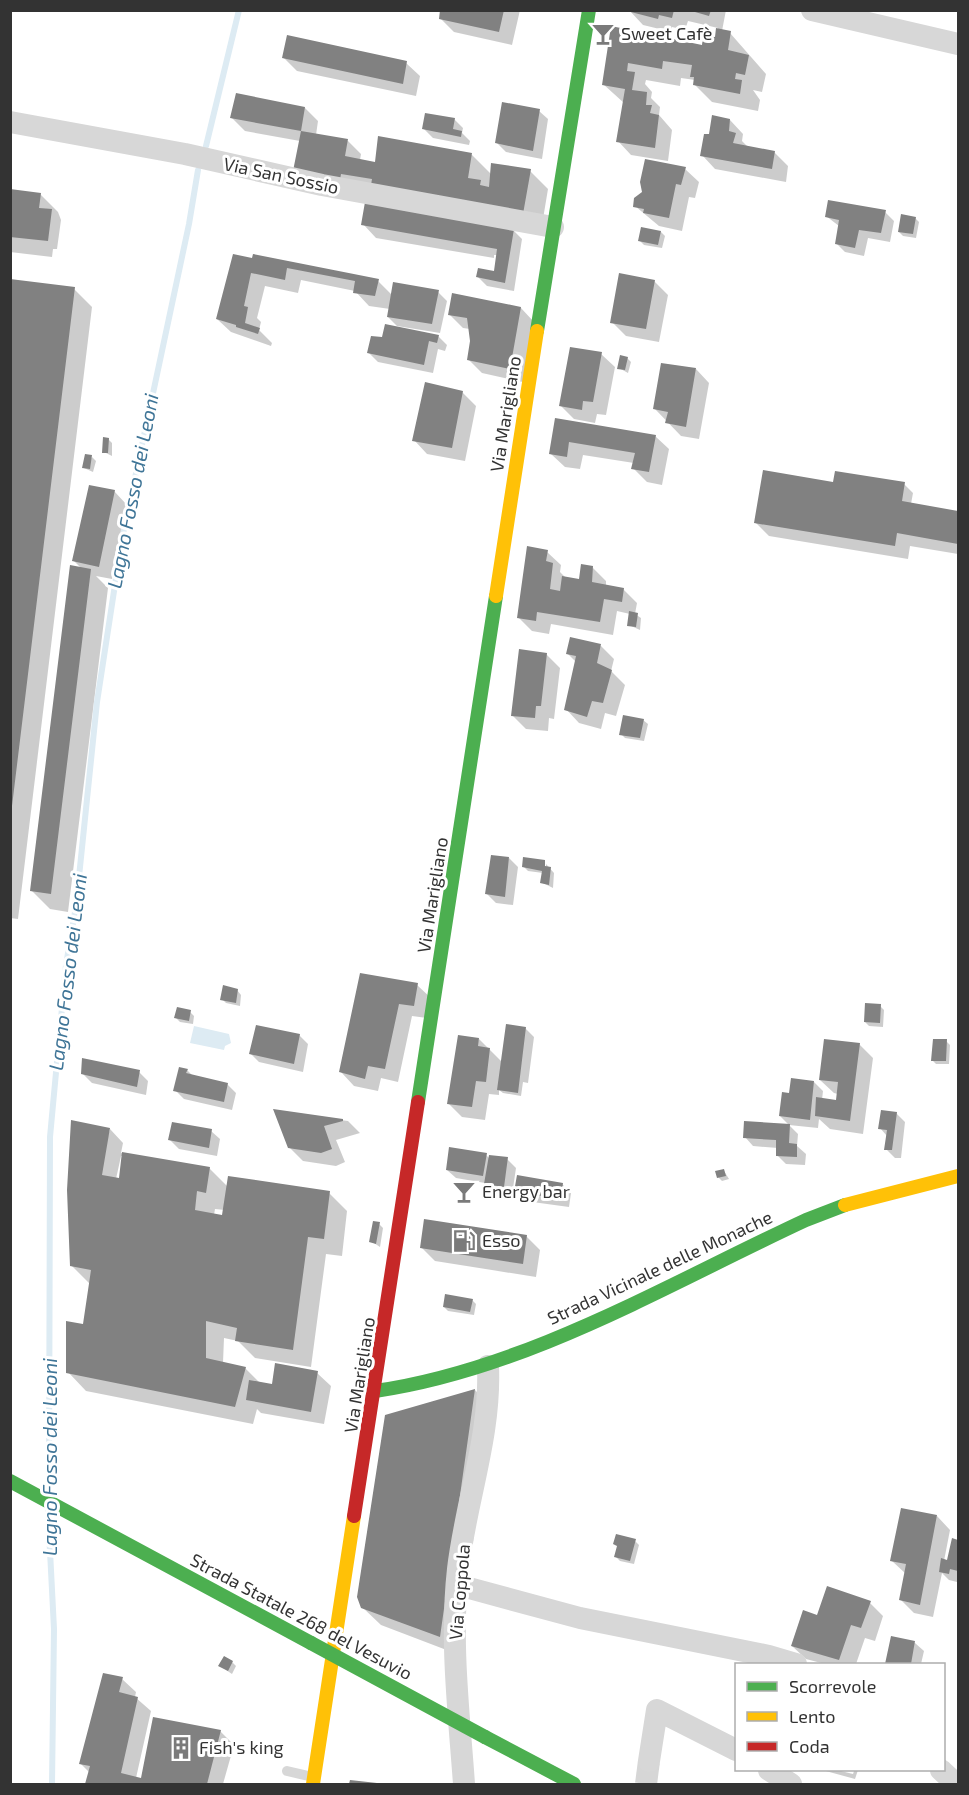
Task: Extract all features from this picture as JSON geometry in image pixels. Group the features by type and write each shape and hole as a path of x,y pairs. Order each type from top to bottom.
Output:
{"main road":[{"name":"Via Marigliano","path":"313,1781 553,227 590,10"},
{"name":"Strada Vicinale delle Monache","path":"375,1391 448,1377 488,1366 594,1320 806,1220 839,1207 958,1176"},
{"name":"Strada Statale 268 del Vesuvio","path":"16,1485 574,1785"}],"street":[{"path":"812,10 958,44"},
{"name":"Via San Sossio","path":"10,122 185,154 322,185 553,227"},
{"name":"Via Coppola","path":"464,1785 454,1669 458,1570 484,1442 489,1399 488,1366"},
{"path":"458,1585 580,1618 769,1656 790,1663"},
{"path":"649,1761 657,1710 735,1749"},
{"path":"770,1771 791,1785"},
{"path":"942,1771 956,1785"}],"lane":[{"path":"287,1771 313,1781"}],"shaded area":[{"path":"194,1026 229,1034 231,1043 225,1046 224,1050 190,1043"}],"building":[{"path":"440,10 504,10 499,32 439,19"},
{"path":"674,10 672,18 659,15 658,19 627,11"},
{"path":"688,10 711,10 709,16"},
{"path":"611,26 702,45 703,35 715,37 716,28 731,31 728,50 749,55 745,75 736,73 735,79 742,80 740,94 693,85 694,77 690,77 692,65 663,61 662,69 628,63 627,71 635,72 632,90 647,92 646,105 652,105 650,113 659,115 655,148 616,142 625,89 602,85"},
{"path":"287,35 407,61 403,84 282,58"},
{"path":"236,93 305,107 301,131 230,118"},
{"path":"502,102 540,109 533,151 495,143"},
{"path":"425,113 455,118 453,129 462,131 461,137 422,129"},
{"path":"712,115 730,119 729,131 736,133 733,143 775,151 772,169 700,156 704,134 709,134"},
{"path":"301,131 348,139 345,156 375,162 378,136 472,153 468,178 481,180 480,185 489,187 491,163 531,169 523,214 371,185 372,179 341,174 340,180 293,171"},
{"path":"645,159 686,167 681,185 676,184 669,218 643,213 644,209 633,207 634,198 642,192 640,182"},
{"path":"10,189 41,193 39,208 52,209 48,241 10,237"},
{"path":"828,200 886,210 881,233 859,230 855,248 835,244 839,220 825,217"},
{"path":"365,202 514,229 505,283 476,277 478,268 494,271 497,249 361,225"},
{"path":"901,214 916,217 913,234 898,232"},
{"path":"641,227 661,231 658,245 638,241"},
{"path":"233,254 252,258 253,254 379,279 375,296 353,293 355,281 287,268 285,280 251,273 244,306 248,307 245,323 260,328 258,334 216,319"},
{"path":"619,273 655,280 646,329 610,323"},
{"path":"10,279 75,287 12,806 10,806"},
{"path":"393,282 439,290 432,324 387,317"},
{"path":"452,293 521,307 510,369 467,360 470,341 467,318 448,315"},
{"path":"385,324 439,335 437,343 429,341 424,365 367,353 371,336 382,337"},
{"path":"570,347 602,352 593,402 583,401 582,410 559,406"},
{"path":"620,355 628,357 625,370 617,369"},
{"path":"661,363 696,368 686,427 665,423 668,412 653,409"},
{"path":"425,382 463,391 452,448 412,441"},
{"path":"555,418 656,435 649,472 631,469 635,453 569,442 567,457 549,454"},
{"path":"103,437 109,438 108,453 102,453"},
{"path":"85,454 92,455 90,469 82,468"},
{"path":"763,470 833,482 835,471 905,482 902,501 958,511 958,544 897,533 895,546 754,523"},
{"path":"89,485 115,490 99,567 72,561"},
{"path":"527,546 548,550 546,561 553,563 550,589 560,591 562,576 579,579 581,564 593,566 592,582 624,588 622,602 604,599 600,622 537,612 536,621 517,618"},
{"path":"70,565 91,569 51,894 30,891"},
{"path":"629,611 638,613 636,627 627,626"},
{"path":"570,637 601,644 597,663 612,670 603,703 592,701 587,717 564,710 576,656 566,654"},
{"path":"519,649 547,653 541,706 536,706 535,718 511,716"},
{"path":"623,715 644,719 640,738 619,735"},
{"path":"491,855 509,857 505,897 485,894"},
{"path":"523,857 545,860 545,866 551,867 549,885 540,883 542,871 522,867"},
{"path":"360,973 418,983 414,1006 399,1004 385,1069 368,1066 365,1079 339,1072"},
{"path":"223,985 238,989 236,1003 220,1000"},
{"path":"865,1003 881,1004 880,1023 864,1022"},
{"path":"177,1007 191,1010 189,1021 174,1018"},
{"path":"506,1024 526,1027 518,1093 497,1090"},
{"path":"256,1025 300,1034 294,1064 249,1054"},
{"path":"458,1035 479,1038 478,1046 490,1048 486,1082 476,1081 472,1107 447,1104"},
{"path":"824,1039 860,1043 850,1121 815,1116 816,1097 836,1100 838,1082 819,1080"},
{"path":"933,1039 947,1039 946,1061 931,1061"},
{"path":"82,1058 140,1070 137,1087 81,1074"},
{"path":"179,1067 188,1069 186,1073 228,1083 224,1102 173,1091"},
{"path":"791,1078 814,1081 810,1120 779,1116 782,1092 789,1093"},
{"path":"273,1109 343,1119 343,1121 324,1126 332,1149 321,1153 288,1148"},
{"path":"881,1110 897,1112 892,1150 884,1150 887,1130 878,1129"},
{"path":"71,1120 110,1128 102,1175 119,1178 122,1152 210,1167 206,1193 197,1191 195,1210 222,1215 228,1176 330,1191 324,1239 308,1237 293,1350 235,1341 237,1328 206,1321 206,1358 246,1367 235,1407 66,1373 66,1321 83,1324 91,1270 70,1266 67,1190"},
{"path":"744,1121 790,1124 789,1143 797,1144 797,1157 776,1156 776,1140 743,1138"},
{"path":"172,1122 212,1129 209,1148 168,1140"},
{"path":"449,1147 487,1153 483,1176 446,1170"},
{"path":"489,1155 508,1157 504,1187 484,1184"},
{"path":"724,1169 726,1176 717,1178 715,1171"},
{"path":"517,1175 563,1183 561,1199 514,1192"},
{"path":"424,1219 527,1235 523,1264 420,1248"},
{"path":"373,1221 380,1222 376,1244 369,1242"},
{"path":"445,1294 473,1299 470,1312 443,1307"},
{"path":"275,1363 318,1371 311,1412 246,1400 249,1380 272,1384"},
{"path":"475,1389 440,1637 361,1608 357,1597 385,1415"},
{"path":"901,1508 937,1515 920,1605 899,1600 906,1564 890,1561"},
{"path":"616,1534 636,1539 630,1561 614,1557 617,1546 613,1544"},
{"path":"952,1538 958,1540 958,1571 950,1569 949,1574 939,1572 941,1558 947,1560"},
{"path":"827,1586 871,1601 861,1628 851,1625 839,1660 791,1646 803,1610 817,1615"},
{"path":"891,1636 915,1641 911,1663 885,1663"},
{"path":"224,1656 233,1661 228,1671 218,1666"},
{"path":"103,1673 123,1677 119,1692 138,1697 121,1773 141,1778 153,1717 221,1730 207,1784 85,1784 90,1766 79,1764"},
{"path":"350,1780 377,1783 377,1784 349,1784"}],"waterway":[{"name":"Lagno Fosso dei Leoni","path":"206,146 239,10"},
{"name":"Lagno Fosso dei Leoni","path":"49,1490 50,1137 66,965 76,906 97,702 122,539 189,224 198,170"},
{"name":"Lagno Fosso dei Leoni","path":"48,1512 54,1629 52,1784"}],"tunnel":[{"path":"646,1784 649,1761"}],"traffic: fast":[{"path":"537,331 589,10"},
{"path":"418,1102 496,596"},
{"path":"375,1391 432,1380 487,1364 542,1344 596,1321 806,1220 845,1205"},
{"path":"10,1481 311,1643"},
{"path":"311,1643 485,1737"},
{"path":"485,1737 574,1784"}],"traffic: slow":[{"path":"496,596 537,331"},
{"path":"845,1205 958,1176"},
{"path":"313,1784 354,1516"}],"traffic: jam":[{"path":"354,1516 418,1102"}],"place":[{"name":"Sweet Cafè","path":"603,34"},
{"name":"Energy bar","path":"464,1192"},
{"name":"Esso","path":"464,1241"},
{"name":"Fish's king","path":"181,1748"}]}
